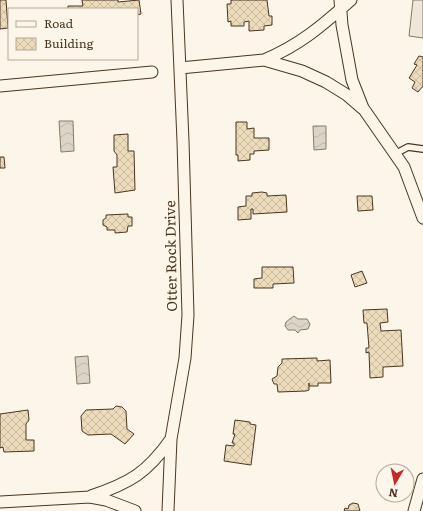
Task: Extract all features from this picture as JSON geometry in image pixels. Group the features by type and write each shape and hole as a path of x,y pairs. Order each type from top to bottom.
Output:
{"street":[{"name":"Otter Rock Drive","path":"168,511 172,439 185,358 188,315 177,0"},
{"path":"180,68 264,60 299,43 340,5 351,0"},
{"path":"340,5 352,80 363,108 404,167 423,218"},
{"path":"264,60 302,71 326,82 347,95 363,108"},
{"path":"0,86 152,72"},
{"path":"0,502 90,496 124,485 138,476 160,455 172,439"},
{"path":"414,511 423,479"},
{"path":"90,496 106,500 135,511"}],"lane":[{"path":"395,154 408,148 423,149"}],"shaded area":[{"path":"413,0 423,0 423,38 409,36"}],"water":[{"path":"59,121 73,121 74,151 61,152"},
{"path":"313,126 326,126 326,149 314,150"},
{"path":"294,316 298,319 307,319 310,324 308,329 300,330 298,333 295,330 288,330 285,326 286,322"},
{"path":"88,356 90,383 77,384 75,357"}],"building":[{"path":"0,0 6,0 8,28 0,29"},
{"path":"82,0 118,0 118,2 139,0 141,14 138,15 138,8 68,8 68,6 83,6"},
{"path":"231,0 267,0 269,16 272,16 272,25 264,26 264,30 249,31 249,21 244,22 244,26 231,26 231,21 228,22 227,4 231,4"},
{"path":"419,56 423,57 423,86 418,92 412,88 415,82 409,78 417,65 414,64"},
{"path":"236,122 247,122 247,129 254,128 254,138 269,138 269,150 254,151 254,154 250,154 250,160 238,161 238,155 236,155"},
{"path":"128,134 128,151 134,151 135,190 115,193 113,167 117,167 117,155 114,151 114,135"},
{"path":"0,157 4,157 5,168 0,168"},
{"path":"252,193 267,193 267,196 286,195 287,212 253,214 253,209 251,209 251,219 238,220 238,207 246,206 246,196 252,196"},
{"path":"357,196 372,196 373,210 358,211"},
{"path":"128,214 128,217 132,217 132,226 128,226 127,232 115,233 115,230 107,230 107,227 103,225 103,220 106,218 106,215"},
{"path":"262,267 293,267 294,283 273,284 273,288 254,288 254,279 262,278"},
{"path":"362,271 367,283 355,287 351,275"},
{"path":"387,309 388,322 380,323 381,331 401,330 403,366 383,367 383,377 370,378 369,352 366,353 366,348 369,348 367,323 364,323 363,310"},
{"path":"317,358 317,361 330,360 331,383 318,383 318,386 309,386 309,390 306,391 278,392 277,384 274,384 272,379 277,376 278,367 282,363 282,359"},
{"path":"116,406 122,407 126,411 127,429 134,434 125,444 111,434 88,435 82,431 81,416 86,410 113,409"},
{"path":"28,410 29,420 26,424 26,440 34,440 34,451 4,452 3,447 0,448 0,414"},
{"path":"235,420 250,422 250,424 256,425 251,465 224,461 226,445 234,446 234,443 232,443 235,434 233,434"},
{"path":"353,503 358,504 360,511 344,511 345,508 348,509 349,505"}]}
